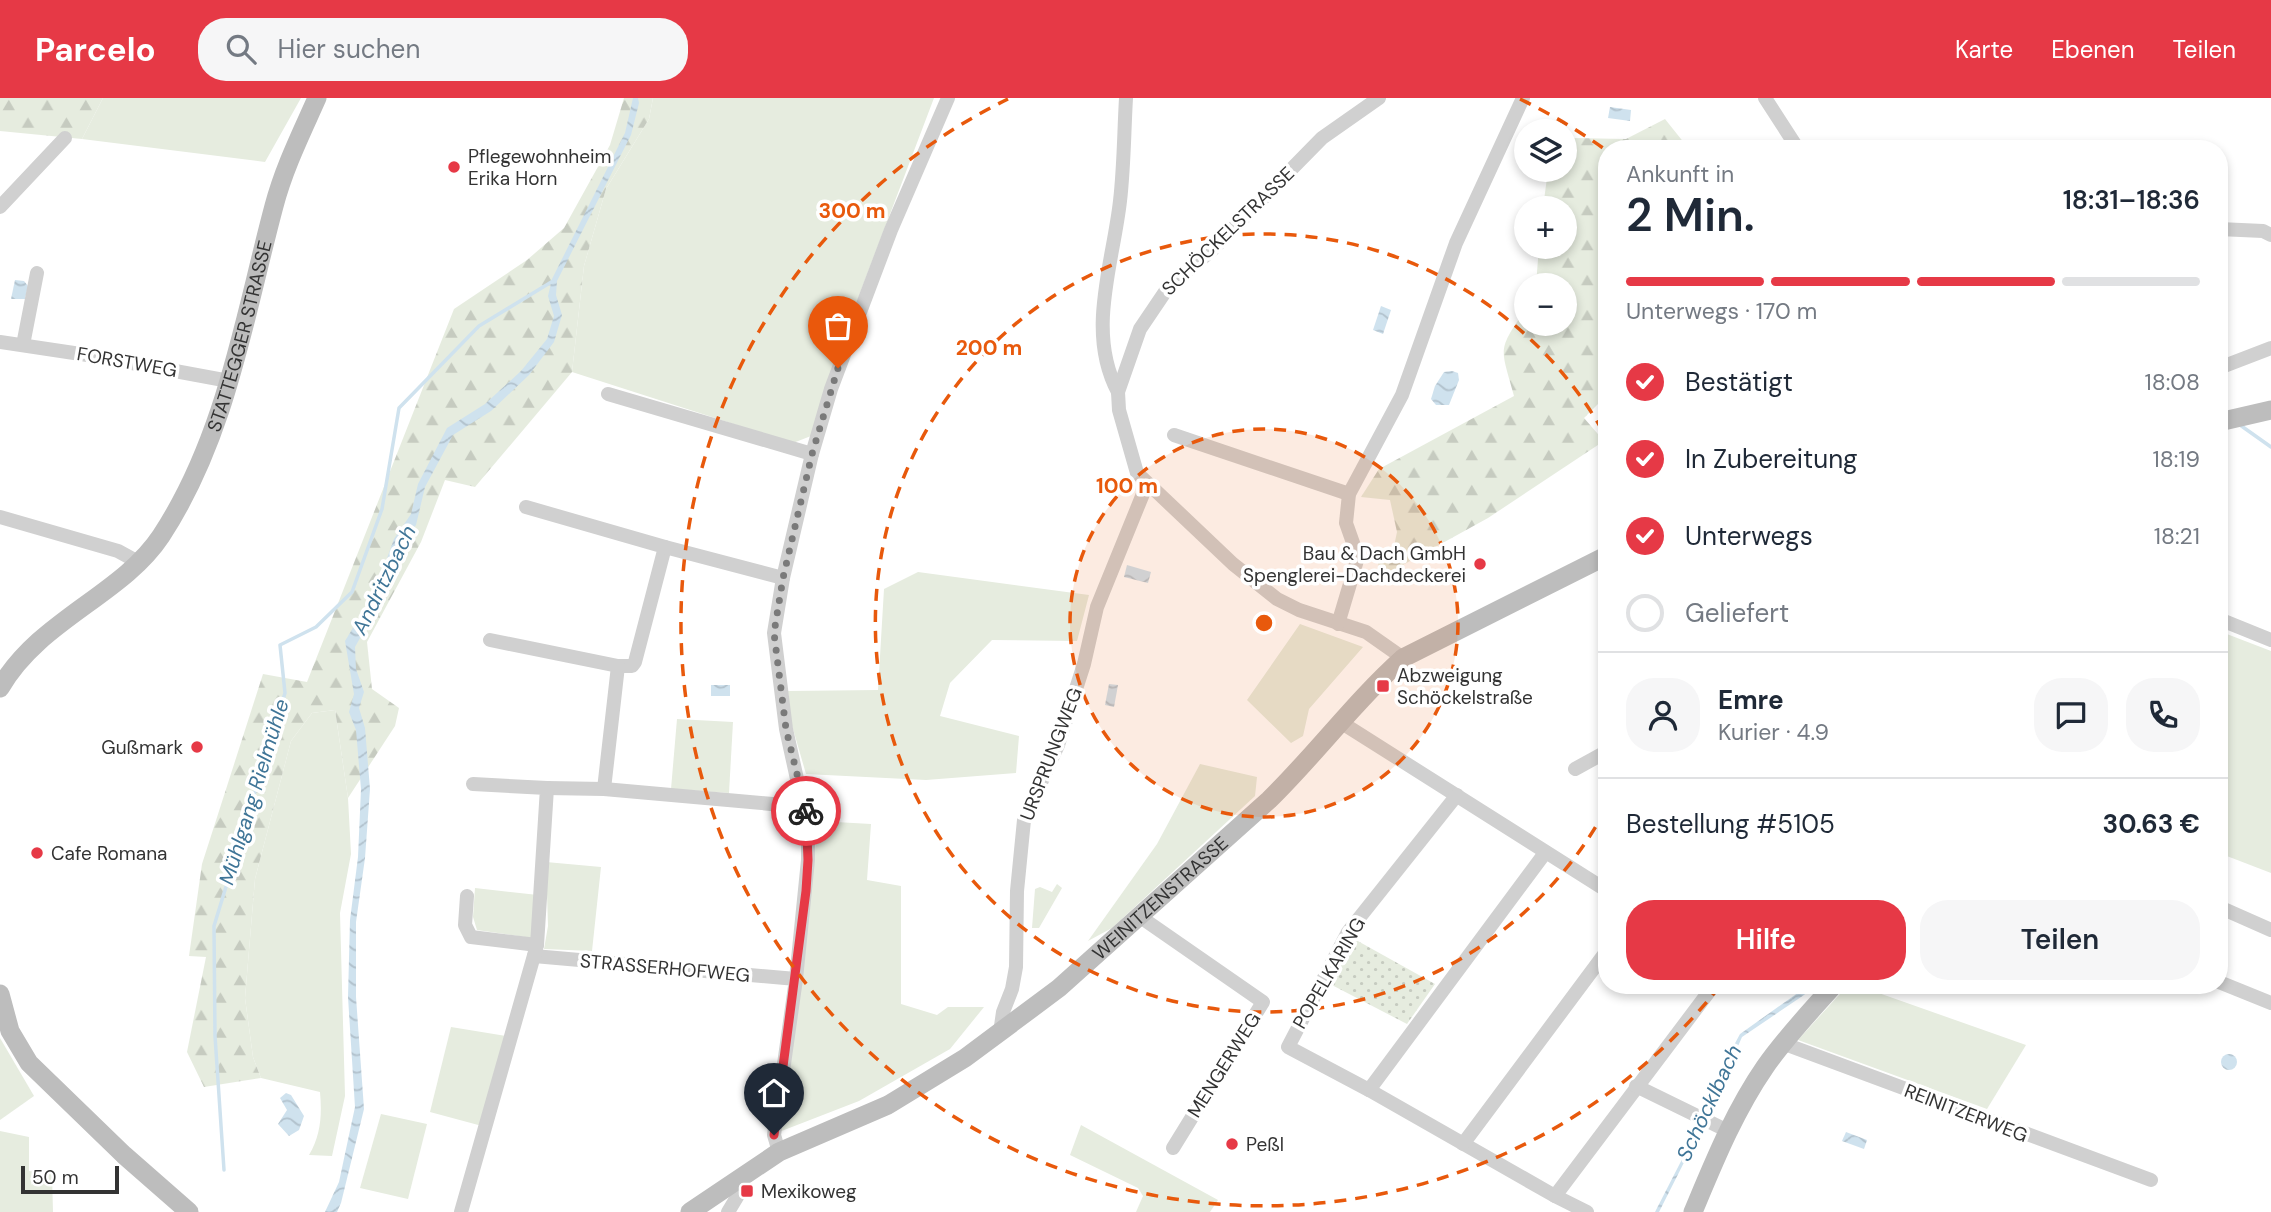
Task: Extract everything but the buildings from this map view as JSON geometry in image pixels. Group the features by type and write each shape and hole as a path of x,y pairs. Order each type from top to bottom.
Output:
{"main road":[{"name":"STATTEGGER STRASSE","path":"0,688 29,649 138,562 160,538 198,469 229,381 280,186 317,98"},
{"path":"2228,420 2271,410"},
{"name":"WEINITZENSTRASSE","path":"690,1212 779,1152 888,1105 932,1080 1000,1033 1059,988 1269,800 1377,682 1404,658 1598,560"},
{"path":"0,994 10,1031 29,1063 124,1155 189,1212"},
{"path":"1693,1212 1723,1127 1782,1044 1826,994"}],"street":[{"path":"779,1152 774,1135 796,979 808,860 805,807 786,729 774,633 783,578 812,454 853,326 948,98"},
{"path":"1118,392 1102,346 1104,295 1120,201 1126,98"},
{"name":"SCHÖCKELSTRASSE","path":"1380,98 1322,138 1213,249 1167,289 1140,329 1118,392 1119,410 1137,473 1233,564 1277,599 1338,624 1366,632 1404,658"},
{"path":"1338,624 1358,558 1346,523 1349,494 1402,396 1456,243 1522,98"},
{"path":"1765,98 1792,140"},
{"path":"0,207 65,138"},
{"path":"2228,229 2263,231 2271,235"},
{"path":"23,345 37,273"},
{"name":"FORSTWEG","path":"0,342 229,381"},
{"path":"2228,365 2271,348"},
{"path":"608,394 812,454"},
{"path":"1174,435 1349,494"},
{"name":"URSPRUNGWEG","path":"1000,1033 1003,1012 1012,989 1017,956 1016,910 1024,820 1058,745 1084,664 1097,607 1147,484"},
{"path":"526,507 783,578"},
{"path":"0,517 118,551 138,562"},
{"path":"490,640 626,667 635,662 665,547"},
{"path":"2228,623 2271,640"},
{"path":"604,789 618,666"},
{"path":"1342,723 1598,885"},
{"path":"1575,769 1598,756"},
{"path":"473,784 604,789 805,807"},
{"path":"461,1212 536,951 547,788"},
{"name":"POPELKARING","path":"1457,795 1349,932 1288,1047 1587,1212"},
{"path":"1369,1090 1545,853"},
{"name":"STRASSERHOFWEG","path":"467,895 465,925 471,937 536,951 796,979"},
{"path":"2228,911 2271,930"},
{"name":"MENGERWEG","path":"1139,916 1262,1002 1173,1148"},
{"path":"1463,1144 1598,963"},
{"path":"2228,986 2271,1003"},
{"path":"1555,1196 1707,994"},
{"name":"REINITZERWEG","path":"1782,1044 2151,1180"},
{"path":"1636,1086 1723,1127"},
{"path":"728,1212 743,1187 737,1178"}],"green space":[{"path":"0,98 103,98 82,139 0,131"},
{"path":"103,98 301,98 265,162 82,139"},
{"path":"624,98 653,98 649,119 606,189 584,266 572,372 475,487 445,480 421,542 367,642 372,689 399,708 395,726 348,798 335,710 312,713 291,741 255,879 245,998 253,1057 261,1078 204,1087 187,1052 206,957 189,956 202,864 263,674 307,682 454,309 527,260 564,228 610,145"},
{"path":"653,98 934,98 846,330 811,436 793,443 572,372 584,266 606,189 649,119"},
{"path":"1665,119 1682,140 1598,140 1598,404 1584,418 1598,434 1598,445 1488,518 1381,577 1377,558 1393,551 1397,532 1390,500 1361,497 1379,469 1514,396 1504,350 1514,328 1514,336 1577,336 1577,273 1537,273 1538,259 1577,259 1577,196 1545,196 1546,182 1577,182 1577,138 1626,139"},
{"path":"918,572 1089,595 1077,641 992,640 950,683 940,716 1019,736 1016,773 926,780 806,774 791,722 788,691 878,690 884,589"},
{"path":"1300,624 1363,647 1309,709 1303,736 1291,743 1247,700"},
{"path":"2228,634 2271,651 2271,873 2228,856"},
{"path":"335,710 348,798 351,854 340,913 345,1096 332,1156 309,1155 320,1125 320,1092 261,1078 253,1057 245,998 255,879 291,741 312,713"},
{"path":"677,719 733,722 729,793 671,789"},
{"path":"1200,764 1257,777 1255,796 1112,928 1088,941 1157,844"},
{"path":"818,821 871,824 867,880 901,886 901,1004 937,1015 948,1007 984,1007 950,1049 859,1101 779,1132 801,981"},
{"path":"546,862 601,867 592,951 544,949 548,926"},
{"path":"1057,884 1062,888 1039,928 1032,928 1035,889 1040,887 1052,892"},
{"path":"475,888 538,895 532,938 477,930 473,917"},
{"path":"1356,940 1435,984 1407,1024 1328,983"},
{"path":"1840,994 1882,994 2026,1045 1987,1109 1798,1040"},
{"path":"451,1027 506,1036 482,1126 430,1112"},
{"path":"0,1038 34,1096 0,1120"},
{"path":"381,1114 427,1124 408,1199 360,1188"},
{"path":"1081,1125 1218,1200 1210,1212 1136,1212 1143,1196 1138,1188 1070,1155"},
{"path":"0,1131 29,1137 29,1171 52,1174 53,1212 0,1212"}],"water":[{"name":"Andritzbach","path":"633,98 638,98 639,103 631,135 557,281 556,295 562,315 554,342 529,375 491,411 453,435 425,487 416,525 401,544 382,599 355,647 356,669 364,692 359,708 365,728 370,789 365,858 356,922 356,997 364,1109 341,1203 337,1212 325,1212 339,1182 355,1107 348,997 350,920 358,857 361,789 356,730 349,712 354,694 345,641 374,594 394,539 411,514 418,484 447,428 485,404 521,371 547,339 554,316 548,296 552,279 625,133"},
{"path":"1610,107 1631,110 1630,121 1608,118"},
{"path":"15,280 24,281 28,286 25,299 11,299"},
{"path":"1381,306 1391,310 1383,334 1373,330"},
{"path":"1444,372 1458,373 1459,380 1449,405 1436,405 1431,399 1435,386"},
{"path":"1127,565 1151,572 1148,583 1124,577"},
{"path":"1109,684 1118,685 1114,707 1105,705"},
{"path":"711,685 730,685 730,696 711,696"},
{"name":"Schöcklbach","path":"1796,994 1805,994 1742,1037 1710,1111 1659,1212 1655,1212 1718,1089 1726,1060 1740,1034"},
{"path":"2229,1054 2237,1062 2229,1070 2221,1062"},
{"path":"286,1093 291,1095 304,1116 299,1130 289,1136 278,1124 287,1110 280,1098"},
{"path":"1846,1132 1867,1140 1864,1149 1842,1141"}],"waterway":[{"name":"Mühlgang Rielmühle","path":"224,1170 215,1036 214,926 285,693 280,645 316,627 352,592 382,509 399,408 479,326 553,281"},
{"path":"2240,425 2271,447"}],"way so far":[{"path":"806,811 786,729 774,633 783,578 812,454 838,368"}],"place":[{"name":"Pflegewohnheim Erika Horn","path":"454,167"},
{"name":"Bau & Dach GmbH Spenglerei-Dachdeckerei","path":"1480,564"},
{"name":"Abzweigung Schöckelstraße","path":"1383,686"},
{"name":"Gußmark","path":"197,747"},
{"name":"Cafe Romana","path":"37,853"},
{"name":"Peßl","path":"1232,1144"},
{"name":"Mexikoweg","path":"747,1191"}],"route":[{"path":"774,1135 806,891 806,811"}]}
